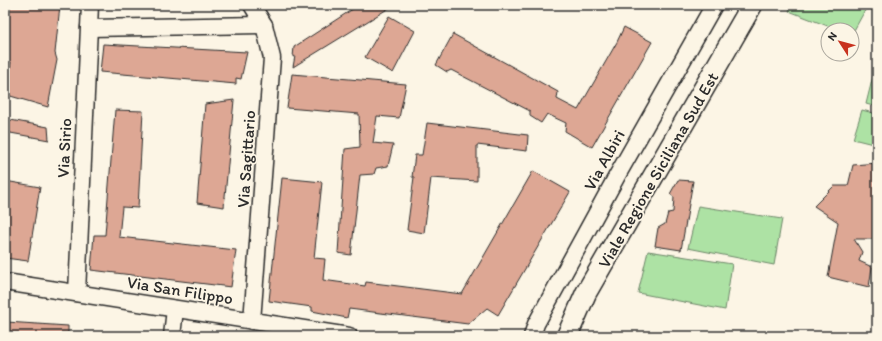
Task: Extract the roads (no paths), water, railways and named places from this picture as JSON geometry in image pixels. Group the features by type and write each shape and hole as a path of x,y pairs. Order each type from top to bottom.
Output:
{"street":[{"name":"Via Sirio","path":"77,293 90,5"},
{"name":"Via Sagittario","path":"252,5 264,25 272,58 252,321"},
{"name":"Via Albiri","path":"532,336 536,324 618,174 714,5"},
{"name":"Viale Regione Siciliana Sud Est","path":"566,336 586,294 752,5"},
{"path":"89,28 264,25"},
{"name":"Via San Filippo","path":"5,282 349,336"},
{"path":"172,336 175,309"}]}
